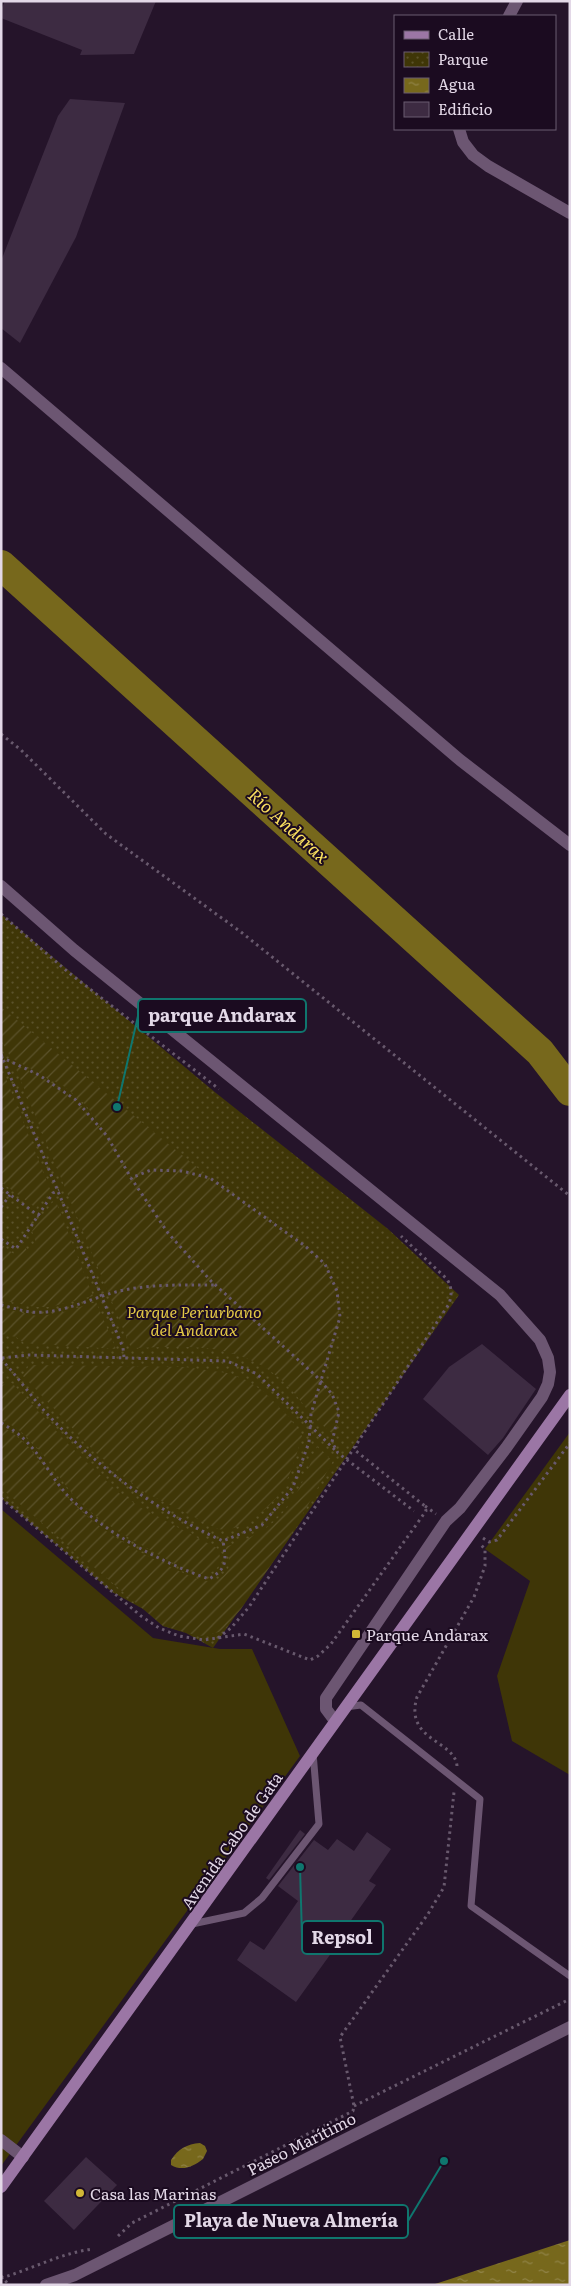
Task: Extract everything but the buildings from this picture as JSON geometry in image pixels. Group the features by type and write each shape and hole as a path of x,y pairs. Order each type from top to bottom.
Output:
{"main road":[{"name":"Avenida Cabo de Gata","path":"1,2187 192,1924 345,1707 570,1395"}],"street":[{"path":"509,15 517,1"},
{"path":"459,130 463,142 473,155 488,166 570,213"},
{"path":"1,368 460,760 570,845"},
{"path":"1,886 74,950 500,1295 540,1340 548,1358 550,1372 542,1397 460,1508 446,1522 326,1698 326,1709 335,1721"},
{"name":"Paseo Marítimo","path":"46,2285 75,2275 570,2027"},
{"path":"1,2140 23,2157"}],"lane":[{"path":"345,1707 361,1705 480,1799 471,1906 570,1976"},
{"path":"192,1924 244,1913 262,1898 319,1824 313,1752"}],"path":[{"path":"1,734 21,750 106,834 241,932 540,1174 570,1196"},
{"path":"1,914 68,972 224,1093"},
{"path":"2,1056 39,1075 76,1100 107,1136 131,1178 168,1233 216,1285 321,1381 332,1394 339,1412 332,1442 338,1453"},
{"path":"2,1056 102,1296 124,1357"},
{"path":"131,1178 151,1170 182,1171 210,1178 305,1246 325,1264 337,1291 340,1317 310,1425 309,1442 293,1487 262,1525 223,1541"},
{"path":"1,1188 39,1216"},
{"path":"1,1238 16,1249 53,1193 59,1190"},
{"path":"1,1207 10,1195"},
{"path":"218,1638 231,1628 250,1607 449,1304 452,1295 451,1286 447,1279 399,1233"},
{"path":"1,1305 32,1312 46,1311 123,1290 154,1285 216,1285"},
{"path":"1,1358 30,1355 227,1361 257,1374 338,1453 414,1511"},
{"path":"1,1358 53,1420 95,1459 145,1498 223,1541"},
{"path":"1,1423 14,1430 34,1448 73,1501 120,1537 185,1571 209,1579 220,1573 226,1561 223,1541"},
{"path":"472,1531 489,1542 498,1540 570,1443"},
{"path":"1,1498 147,1621 179,1636 196,1640 237,1634 252,1636 300,1657 313,1659 331,1644 426,1509 356,1451 356,1446"},
{"path":"457,1770 457,1764 451,1754 426,1735 419,1725 415,1705 417,1697 474,1597 482,1578 485,1566 485,1549 478,1543"},
{"path":"112,2242 132,2223 353,2111 354,2106 340,2037 442,1892 445,1883 454,1791"},
{"path":"354,2106 570,1999"},
{"path":"9,2285 2,2277 31,2269 68,2254 100,2248"}],"green space":[{"name":"Parque Periurbano del Andarax","path":"1,914 216,1093 388,1229 459,1295 213,1648 186,1633 163,1626 145,1610 112,1592 1,1498"},
{"path":"1,1007 210,1178 305,1246 325,1264 337,1291 340,1317 321,1381 335,1400 337,1406 338,1419 334,1435 314,1417 284,1382 267,1369 249,1359 231,1353 193,1347 131,1348 14,1064 39,1075 76,1100 103,1130 86,1105 65,1087 11,1058 1,1040"},
{"path":"1,1066 50,1189 36,1208 1,1182"},
{"path":"55,1199 93,1296 50,1307 35,1307 1,1300 1,1244 15,1255 23,1243 29,1254 36,1243 32,1231"},
{"path":"96,1302 116,1349 24,1343 16,1337 1,1334 1,1308 37,1316 57,1314"},
{"path":"29,1365 185,1367 227,1373 246,1380 263,1391 289,1417 302,1436 290,1473 279,1494 262,1512 238,1526 230,1529 218,1529 146,1493 95,1452 23,1376"},
{"path":"12,1383 72,1448 119,1493 143,1509 217,1548 220,1557 219,1566 213,1571 203,1574 182,1568 122,1534 85,1507 37,1447 14,1427 1,1420 1,1385"},
{"path":"1,1426 22,1441 32,1451 64,1493 96,1524 150,1557 193,1577 208,1581 213,1581 223,1576 228,1569 229,1561 225,1547 245,1540 261,1531 274,1522 285,1510 302,1483 317,1447 333,1461 288,1540 241,1609 222,1631 199,1636 163,1626 1,1488"},
{"path":"570,1432 570,1775 512,1741 497,1676 530,1581 485,1549"},
{"path":"1,1509 153,1638 220,1649 252,1649 300,1756 1,2166"}],"water":[{"path":"200,2143 205,2146 207,2151 203,2159 192,2166 184,2168 171,2165 171,2160 180,2150"},
{"path":"570,2240 570,2285 432,2285"}],"waterway":[{"name":"Río Andarax","path":"1,565 540,1052 570,1091"}],"place":[{"name":"parque Andarax","path":"117,1107"},
{"name":"Parque Andarax","path":"356,1634"},
{"name":"Repsol","path":"300,1867"},
{"name":"Playa de Nueva Almería","path":"444,2161"},
{"name":"Casa las Marinas","path":"80,2193"}]}
